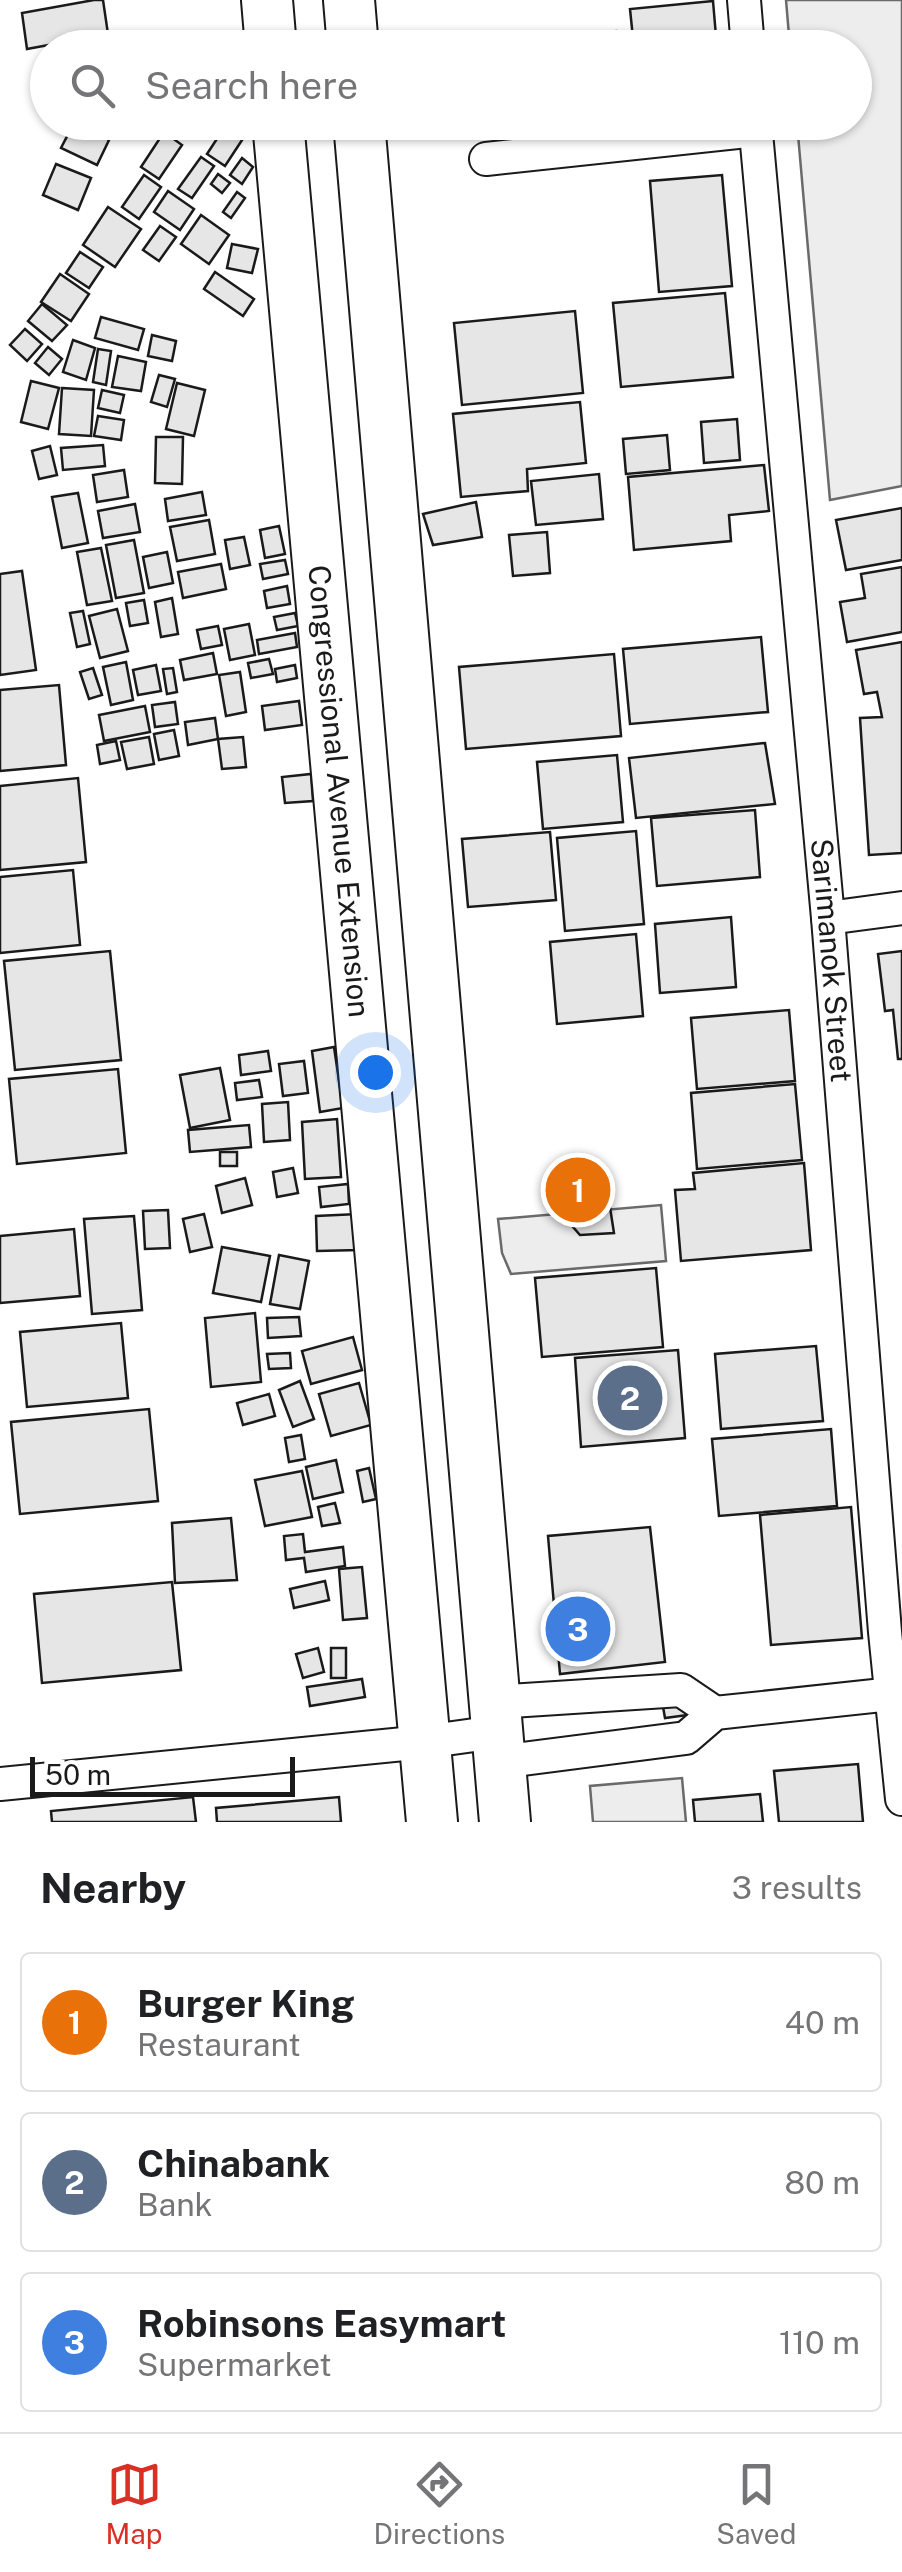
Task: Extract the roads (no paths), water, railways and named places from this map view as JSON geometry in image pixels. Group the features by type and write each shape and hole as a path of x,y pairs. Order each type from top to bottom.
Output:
{"main road":[{"path":"267,0 270,30"},
{"path":"349,0 352,30"},
{"name":"Congressional Avenue Extension","path":"280,140 432,1822"},
{"path":"362,140 505,1822"},
{"path":"350,923 428,915"}],"street":[{"path":"744,0 746,30"},
{"path":"486,159 641,140"},
{"name":"Sarimanok Street","path":"757,140 896,1694 902,1799"},
{"path":"828,918 902,908"},
{"path":"0,1784 424,1742 496,1732 680,1690 715,1713"},
{"path":"496,1732 686,1738 715,1713 896,1694"}],"place":[{"name":"Burger King","path":"578,1190"},
{"name":"Chinabank","path":"630,1398"},
{"name":"Robinsons Easymart","path":"578,1629"}]}
